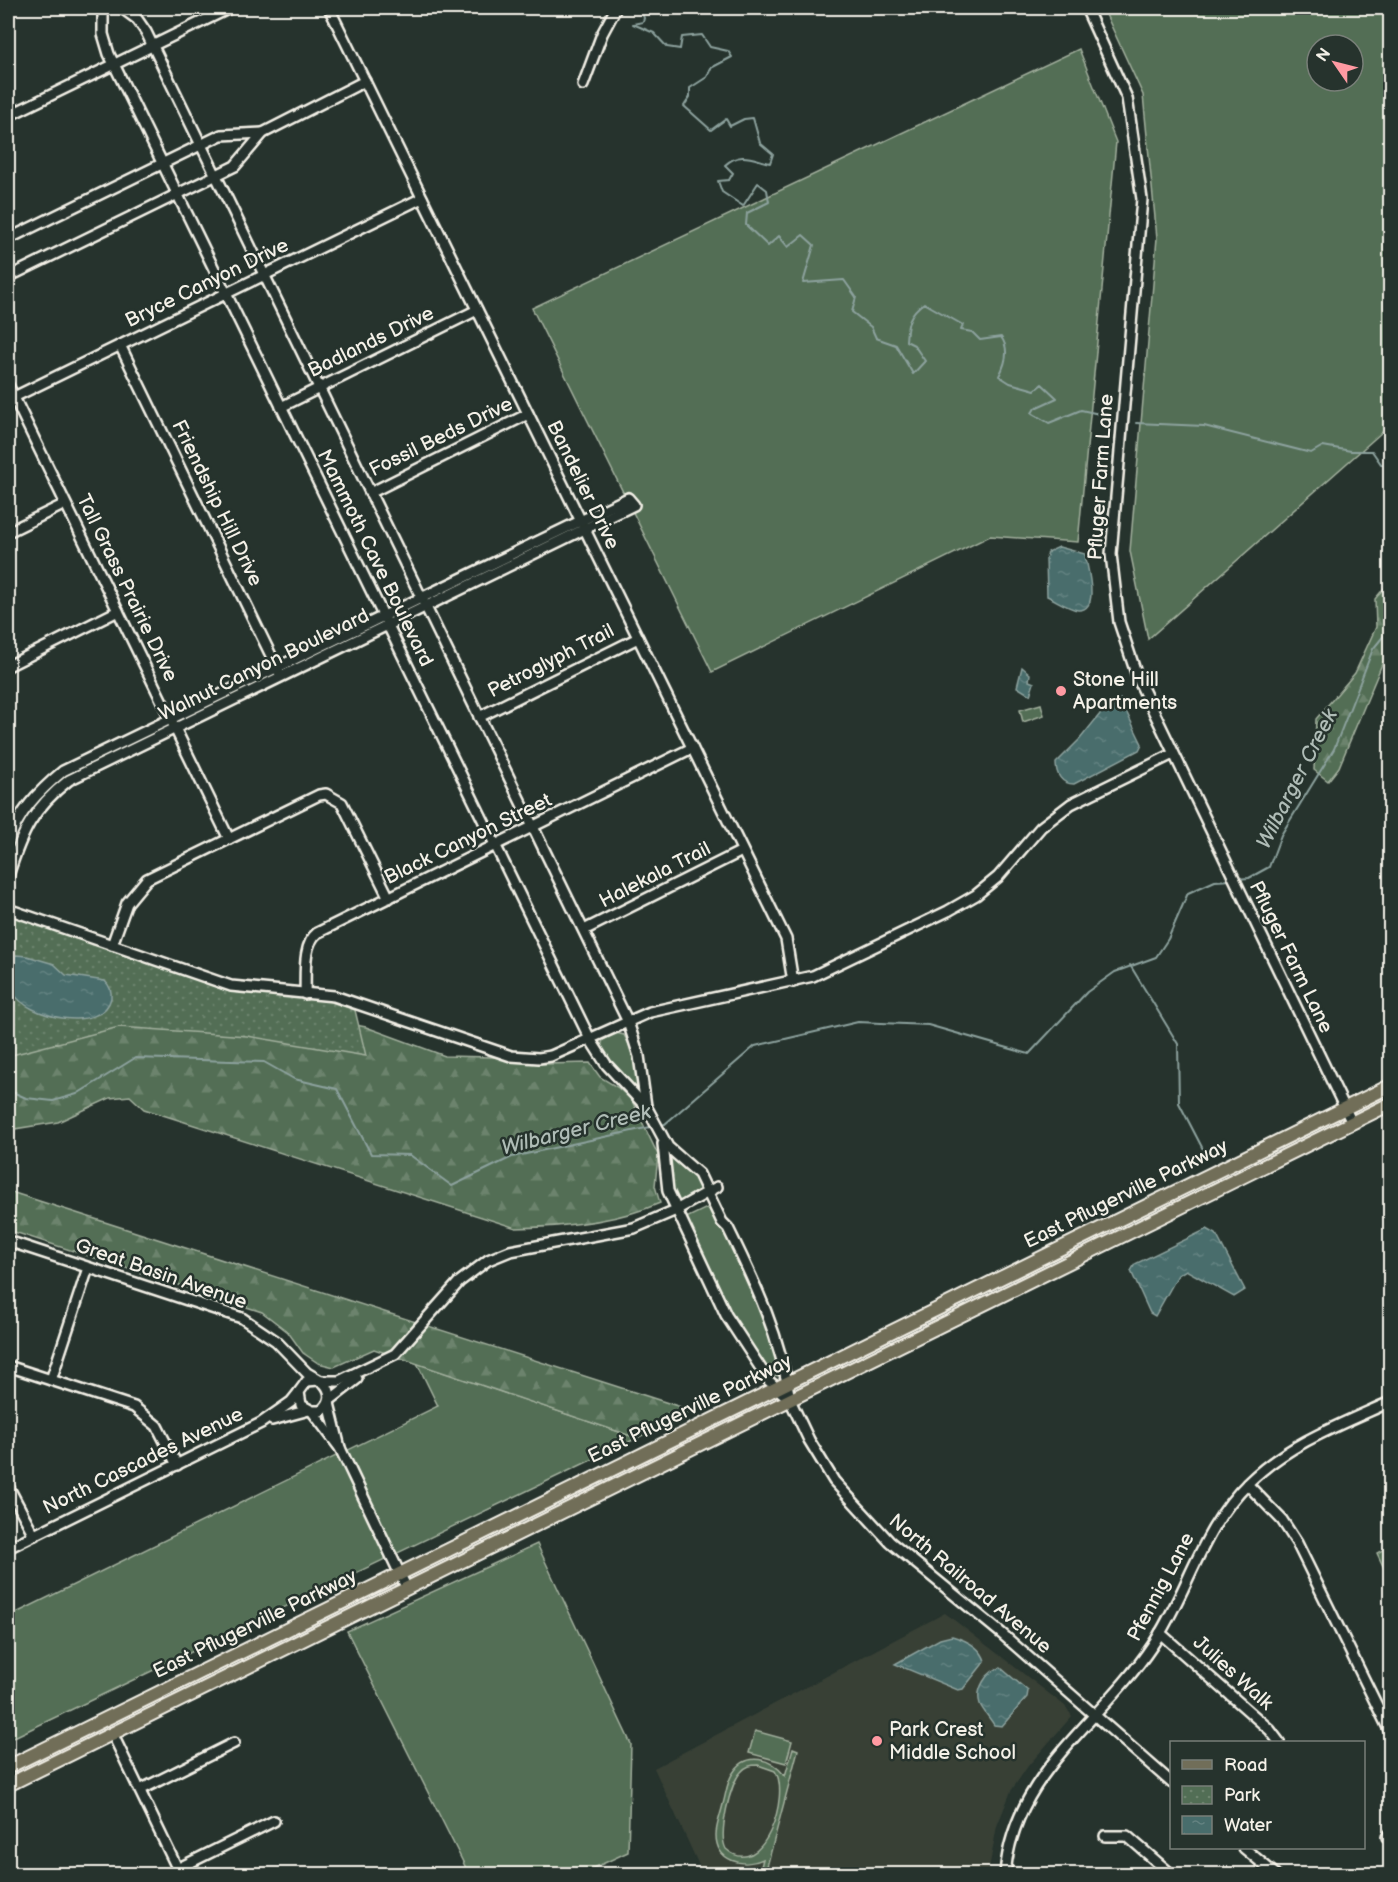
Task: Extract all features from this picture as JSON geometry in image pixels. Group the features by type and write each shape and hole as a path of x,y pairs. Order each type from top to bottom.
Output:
{"main road":[{"name":"East Pflugerville Parkway","path":"8,1767 1390,1086"},
{"name":"East Pflugerville Parkway","path":"8,1785 1390,1104"}],"street":[{"name":"Mammoth Cave Boulevard","path":"103,8 104,40 114,64 590,1039 606,1064 647,1108 663,1140 712,1189 777,1338 782,1385"},
{"name":"Mammoth Cave Boulevard","path":"122,8 140,21 628,1022 639,1056 647,1108"},
{"path":"8,116 230,8"},
{"name":"Bandelier Drive","path":"329,8 786,939 794,982"},
{"path":"583,85 602,34 616,8"},
{"name":"Pfluger Farm Lane","path":"1086,8 1127,98 1142,199 1112,542 1112,565 1119,622 1138,679 1352,1123"},
{"path":"8,276 216,175 239,162 263,133 365,81"},
{"path":"8,239 224,134 263,133"},
{"name":"Bryce Canyon Drive","path":"10,399 422,198"},
{"name":"Badlands Drive","path":"281,407 477,310"},
{"name":"Friendship Hill Drive","path":"120,345 279,673"},
{"name":"Tall Grass Prairie Drive","path":"8,385 10,399 65,504 229,839"},
{"name":"Fossil Beds Drive","path":"370,492 528,414"},
{"name":"Walnut Canyon Boulevard","path":"8,844 15,824 27,806 63,771 173,724 279,673 388,625 424,603 583,525 634,505 628,498 583,525"},
{"path":"8,532 65,504"},
{"name":"Walnut Canyon Boulevard","path":"279,673 383,616 424,603"},
{"path":"8,666 118,611"},
{"name":"Petroglyph Trail","path":"480,717 638,638"},
{"name":"Walnut Canyon Boulevard","path":"8,876 28,824 50,795 69,780 173,724"},
{"name":"Black Canyon Street","path":"305,994 308,949 314,935 692,748"},
{"path":"8,909 231,986 345,999 512,1056 526,1058 551,1056 660,1010 794,982 852,957 976,895 998,877 1041,827 1071,804 1173,754"},
{"path":"112,945 127,903 138,886 147,879 326,794 338,800 345,808 389,898"},
{"name":"Halekala Trail","path":"584,930 742,851"},
{"name":"Mammoth Cave Boulevard","path":"663,1140 668,1191 726,1315 751,1355 782,1385 790,1401"},
{"path":"310,1411 321,1411 342,1388 401,1349 459,1282 488,1260 510,1251 634,1228 676,1210 712,1189"},
{"name":"Great Basin Avenue","path":"8,1241 242,1318 276,1341 307,1373 320,1381"},
{"path":"1067,1245 1075,1260"},
{"path":"51,1380 88,1268"},
{"path":"293,1358 301,1375 299,1390 301,1405 310,1411 340,1449"},
{"path":"299,1390 309,1380 339,1381 386,1359"},
{"path":"8,1366 134,1407 157,1426 177,1465"},
{"path":"320,1381 329,1390 329,1401 340,1449 407,1589"},
{"name":"North Cascades Avenue","path":"8,1548 261,1423 291,1402 299,1390"},
{"name":"North Railroad Avenue","path":"790,1401 816,1453 834,1481 859,1512 890,1542 1170,1781"},
{"name":"Pfennig Lane","path":"1005,1875 1009,1845 1027,1798 1052,1763 1133,1673 1160,1633 1212,1529 1247,1484 1263,1470 1306,1442 1390,1402"},
{"name":"North Cascades Avenue","path":"261,1423 310,1411"},
{"path":"1247,1484 1282,1520 1297,1544 1390,1732"},
{"path":"8,1486 34,1535"},
{"name":"Julies Walk","path":"1160,1633 1270,1730 1278,1741"},
{"path":"112,1733 179,1872 274,1821"},
{"path":"140,1790 234,1743"},
{"path":"1105,1836 1126,1836 1171,1875"},
{"path":"1245,1849 1275,1875"}],"shaded area":[{"name":"Park Crest Middle School","path":"945,1613 1065,1706 1072,1716 1028,1766 1011,1791 997,1826 988,1874 703,1874 654,1768"}],"green space":[{"path":"1103,8 1390,8 1390,425 1148,639 1130,551 1157,238 1143,95"},
{"path":"1079,49 1116,142 1078,542 990,536 712,672 532,308"},
{"path":"1390,581 1390,651 1382,664 1339,767 1328,781 1314,770 1316,719 1355,673 1376,627 1375,599"},
{"path":"1041,704 1044,715 1023,722 1020,710"},
{"path":"8,912 230,992 319,998 355,1010 366,1056 247,1036 119,1027 8,1056"},
{"path":"309,1016 366,1027 445,1056 493,1057 544,1064 590,1063 600,1077 631,1099 658,1155 655,1186 660,1203 608,1219 516,1228 144,1109 130,1096 110,1098 58,1122 8,1130 8,1051 99,1021"},
{"path":"616,1033 624,1035 635,1056 638,1090 600,1050 603,1040"},
{"path":"672,1156 695,1175 702,1188 681,1201 676,1200 670,1186 670,1158"},
{"path":"8,1191 693,1411 637,1438 374,1349 334,1367 318,1363 303,1353 288,1332 262,1312 8,1230"},
{"path":"709,1207 716,1223 724,1230 759,1301 781,1371 778,1376 770,1374 731,1316 684,1219"},
{"path":"417,1363 637,1438 8,1740 8,1617 438,1406"},
{"path":"537,1544 631,1744 628,1852 581,1874 469,1874 347,1631"},
{"path":"1390,1546 1390,1581 1377,1553"},
{"path":"755,1731 792,1741 786,1763 749,1753"},
{"path":"793,1748 798,1750 765,1874 759,1874 763,1859 748,1863 732,1860 726,1857 717,1844 717,1827 727,1788 731,1776 739,1766 752,1759 773,1765 785,1776","holes":["758,1765 775,1771 779,1782 779,1798 770,1831 762,1845 752,1854 739,1856 726,1849 723,1833 726,1809 733,1787 741,1772 749,1766"]}],"water":[{"path":"1059,547 1085,554 1091,596 1085,608 1074,609 1047,596 1046,558 1048,552"},
{"path":"1022,667 1030,674 1029,681 1034,683 1030,695 1017,687"},
{"path":"1120,699 1142,744 1139,750 1074,784 1069,784 1058,774 1056,763 1080,739 1108,704"},
{"path":"16,955 54,964 66,975 105,981 110,989 111,998 105,1009 94,1016 80,1019 48,1015 33,1009 13,992 10,961"},
{"path":"1207,1229 1216,1234 1245,1290 1234,1297 1186,1270 1178,1275 1155,1316 1150,1313 1131,1271 1135,1264"},
{"path":"952,1636 972,1645 985,1661 963,1689 958,1690 895,1664 940,1639"},
{"path":"1001,1668 1028,1691 1027,1697 1002,1726 994,1725 981,1707 979,1699 983,1682 991,1672"}],"waterway":[{"path":"642,13 643,22 633,24 654,33 667,47 680,49 682,37 702,35 710,47 728,51 732,57 711,68 707,77 690,88 690,97 684,106 711,130 726,119 730,126 744,119 753,118 760,143 773,154 770,163 747,157 736,158 725,165 733,173 729,180 718,181 722,192 743,206 758,183 767,190 769,202 747,213 746,225 768,246 779,236 788,247 803,235 814,245 803,283 844,280 856,297 852,312 871,327 876,338 896,345 913,374 925,361 914,345 906,341 907,329 912,315 924,303 963,325 961,330 972,332 980,340 1001,337 1006,356 999,376 1010,383 1035,390 1042,384 1057,398 1035,408 1032,413 1049,423 1081,410 1104,415"},
{"path":"1136,423 1204,426 1311,453 1323,446 1351,451 1372,451 1381,464 1390,468"},
{"name":"Wilbarger Creek","path":"1236,879 1249,878 1269,867 1281,835 1334,749 1373,649 1390,628"},
{"name":"Wilbarger Creek","path":"660,1125 665,1124 755,1046 858,1022 928,1025 1029,1054 1087,992 1115,972 1156,957 1168,939 1188,893 1215,881 1231,880"},
{"path":"1130,965 1178,1044 1179,1103 1206,1155"},
{"name":"Wilbarger Creek","path":"8,1090 26,1098 53,1101 77,1094 135,1058 264,1062 294,1079 337,1089 371,1154 410,1155 452,1186 512,1157 655,1126"}],"place":[{"name":"Stone Hill Apartments","path":"1061,691"},
{"name":"Park Crest Middle School","path":"877,1741"}]}
